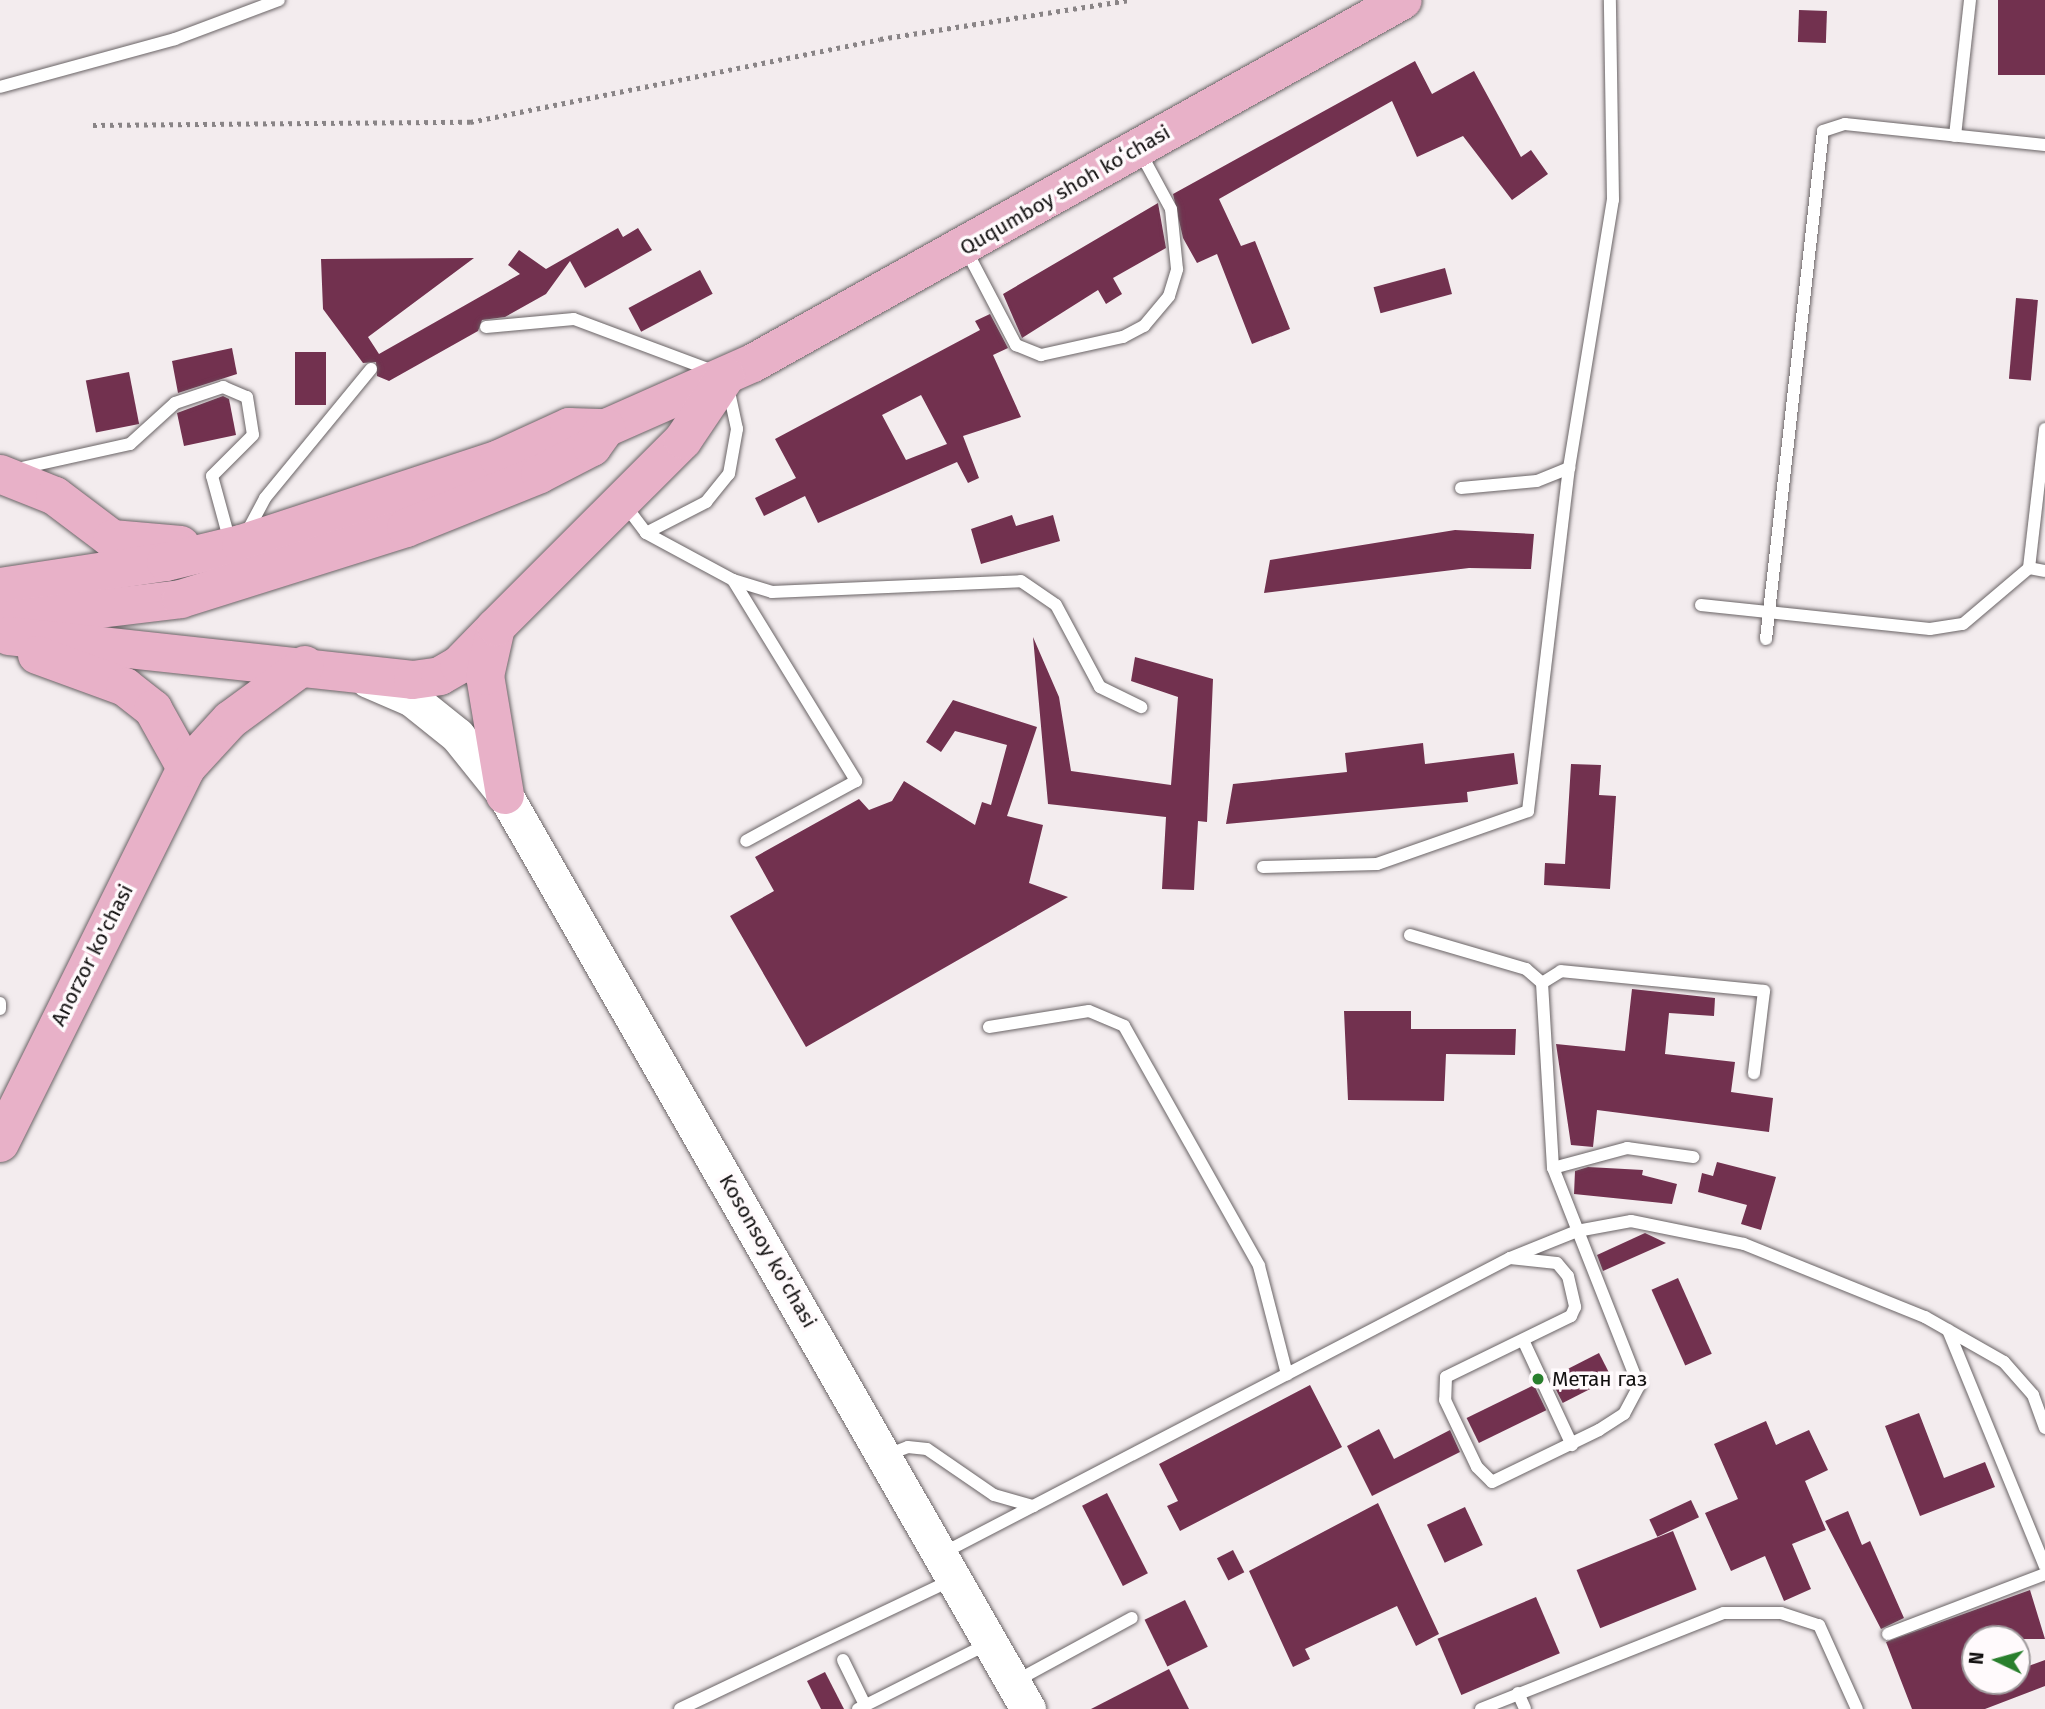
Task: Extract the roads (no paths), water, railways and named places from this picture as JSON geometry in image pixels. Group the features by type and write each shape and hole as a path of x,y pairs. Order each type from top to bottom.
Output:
{"main road":[{"name":"Ququmboy shoh koʻchasi","path":"599,432 726,376 965,247 1403,0"},
{"path":"0,635 305,665 357,676 440,676 496,627 619,497 682,440 726,376"},
{"path":"599,432 619,497"},
{"path":"0,587 233,546 599,432"},
{"path":"0,621 181,599 407,528 599,432"},
{"path":"0,474 55,496 111,539 233,546"},
{"path":"496,627 485,676 505,795"},
{"path":"0,645 125,687 153,709 186,768"},
{"name":"Anorzor ko'chasi","path":"0,1143 186,768 230,720 305,665"},
{"name":"Kosonsoy ko’chasi","path":"357,676 421,706 457,735 505,795 886,1455 1021,1696"}],"lane":[{"path":"0,87 175,39 279,0"},
{"path":"1264,867 1377,864 1528,811 1569,468 1614,200 1610,0"},
{"path":"1955,136 1970,0"},
{"path":"1766,639 1823,131 1845,124 2045,145"},
{"path":"965,247 1016,345 1041,355 1123,337 1144,326 1169,296 1177,270 1171,209 1138,149"},
{"path":"486,327 574,319 726,376 737,429 729,474 706,502 646,533"},
{"path":"233,546 265,498 371,369"},
{"path":"0,474 130,444 175,403 223,387 247,397 253,435 212,475 233,546"},
{"path":"1701,605 1930,629 1963,624 2029,568 2045,429"},
{"path":"1461,488 1537,481 1569,468"},
{"path":"619,497 646,533 733,580 796,593 1021,581 1056,604 1100,687 1141,707"},
{"path":"2029,568 2045,571"},
{"path":"733,580 856,781 746,841"},
{"path":"1410,934 1526,969 1542,983 1553,1168 1639,1386 1624,1414 1572,1445 1492,1482 1445,1400 1446,1377 1571,1317 1575,1297 1558,1263 1510,1258"},
{"path":"1542,983 1561,971 1764,991 1754,1073"},
{"path":"0,1003 0,1009"},
{"path":"989,1027 1089,1011 1124,1026 1259,1266 1287,1374"},
{"path":"1553,1168 1628,1148 1693,1157"},
{"path":"680,1709 949,1566 1034,1506 1510,1258 1577,1231 1631,1221 1679,1226 1850,1283 1948,1329 2004,1362 2033,1395 2045,1428"},
{"path":"1948,1329 2045,1566"},
{"path":"1523,1340 1572,1445"},
{"path":"886,1455 908,1447 927,1450 994,1495 1034,1506"},
{"path":"1888,1633 2045,1574"},
{"path":"1481,1709 1724,1613 1781,1613 1819,1625 1857,1709"},
{"path":"1021,1696 1132,1618"},
{"path":"843,1660 862,1707 991,1642"},
{"path":"1518,1693 1525,1709"}],"place":[{"name":"Метан газ","path":"1538,1379"}]}
